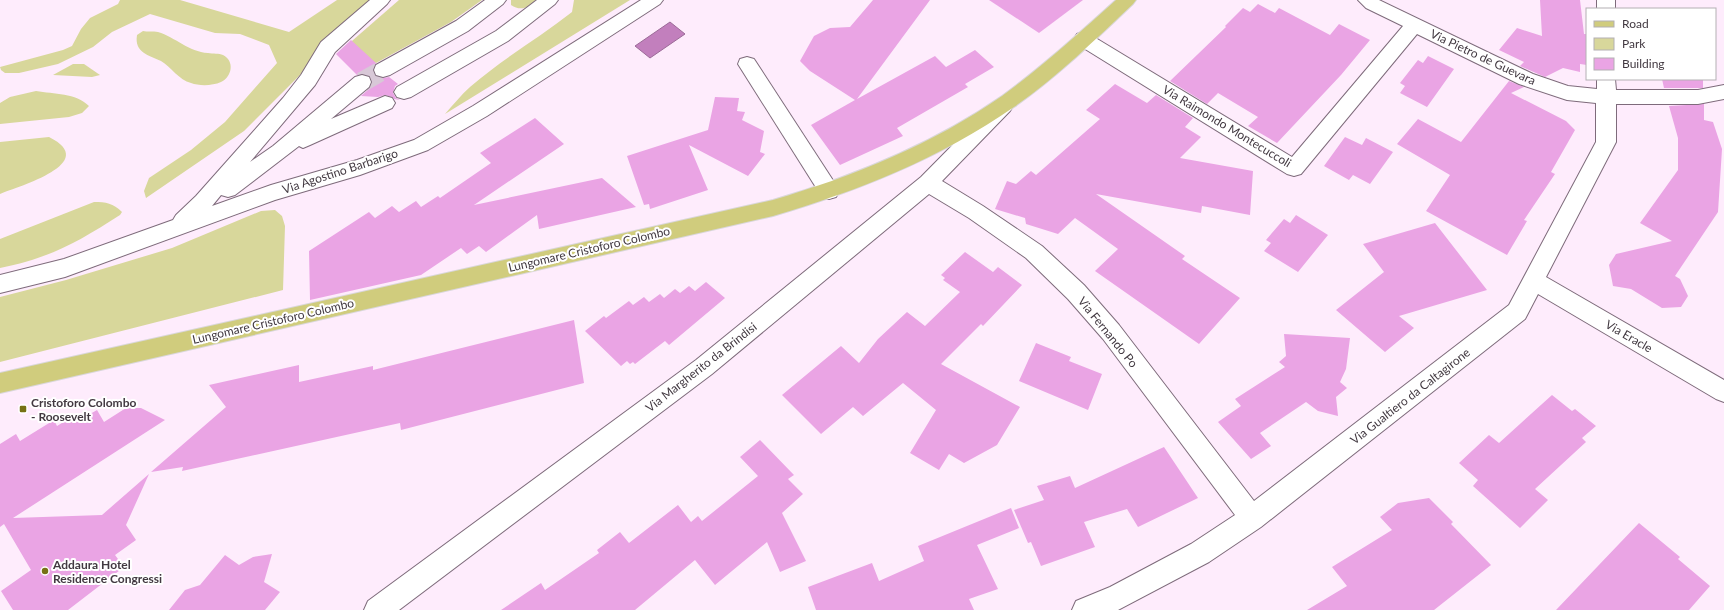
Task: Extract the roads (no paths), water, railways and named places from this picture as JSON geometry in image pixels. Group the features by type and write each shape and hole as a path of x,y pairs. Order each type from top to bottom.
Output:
{"main road":[{"name":"Lungomare Cristoforo Colombo","path":"0,383 773,208 829,191 866,178 903,160 958,132 1007,102 1048,70 1127,0"}],"street":[{"path":"174,229 204,202 290,103 308,80 328,47 381,0"},
{"path":"383,70 462,26 497,0"},
{"path":"404,92 502,36 549,0"},
{"name":"Via Agostino Barbarigo","path":"0,284 65,268 271,193 360,167 421,145 480,111 654,0"},
{"name":"Via Pietro de Guevara","path":"1367,0 1414,25 1526,79 1567,93 1606,88 1698,97 1724,92"},
{"name":"Via Raimondo Montecuccoli","path":"1083,39 1294,168 1414,25"},
{"path":"747,64 829,191"},
{"path":"174,229 280,150 362,82"},
{"name":"Via Gualtiero da Caltagirone","path":"1085,610 1118,597 1200,553 1252,518 1517,312 1606,142 1606,88"},
{"name":"Via Margherito da Brindisi","path":"377,610 704,367 928,183 1007,102"},
{"path":"280,150 385,103"},
{"name":"Via Fernando Po","path":"928,183 976,212 1034,252 1076,292 1111,332 1252,518"},
{"name":"Via Eracle","path":"1534,281 1724,392"}],"tunnel":[{"path":"362,82 383,70"}],"place":[{"name":"Cristoforo Colombo - Roosevelt","path":"23,409"},
{"name":"Addaura Hotel Residence Congressi","path":"45,571"}]}
